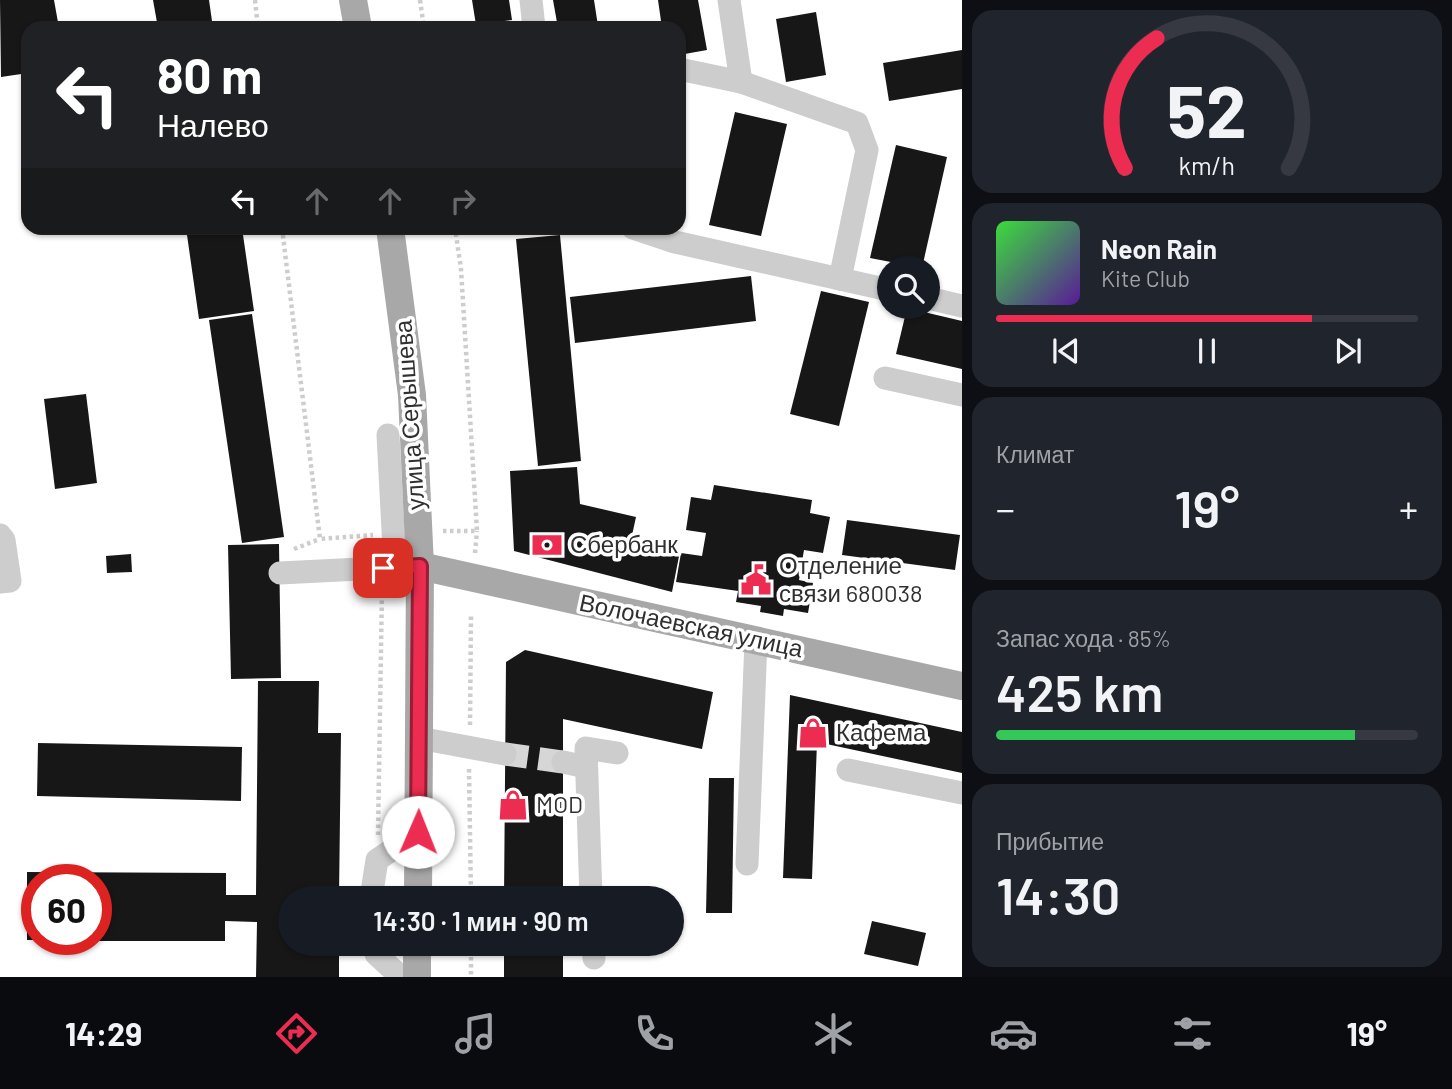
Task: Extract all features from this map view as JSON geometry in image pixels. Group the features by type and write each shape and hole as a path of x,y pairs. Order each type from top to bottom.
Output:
{"main road":[{"path":"353,0 357,21"},
{"name":"улица Серышева","path":"391,235 412,395 399,567 419,738 418,886"},
{"name":"Волочаевская улица","path":"399,567 755,640 962,686"},
{"path":"417,977 418,956"}],"street":[{"path":"531,0 533,21"},
{"path":"729,0 741,82"},
{"path":"686,70 741,82 857,123 867,150 840,279"},
{"path":"654,235 877,287"},
{"path":"940,301 962,306"},
{"path":"885,378 962,395"},
{"path":"280,573 399,567 388,435"},
{"path":"0,535 4,540 10,581 0,582"},
{"path":"747,864 755,640"},
{"path":"419,738 505,754"},
{"path":"591,886 586,748 617,752"},
{"path":"563,762 586,767"},
{"path":"848,771 962,793"},
{"path":"372,886 377,860 418,832"},
{"path":"378,956 401,977"}],"path":[{"path":"255,0 257,21"},
{"path":"420,0 423,21"},
{"path":"283,235 320,539"},
{"path":"455,235 461,269 477,531 475,554"},
{"path":"443,531 477,531"},
{"path":"289,551 320,539 384,534 399,567 377,860"},
{"path":"471,956 471,977"}],"building":[{"path":"0,0 54,0 58,21 21,21 21,74 1,77"},
{"path":"153,0 209,0 212,21 157,21"},
{"path":"472,0 509,0 512,20 475,21"},
{"path":"553,0 594,0 597,21 557,21"},
{"path":"658,0 698,0 707,50 686,54 686,21 661,21"},
{"path":"816,12 826,75 786,82 776,19"},
{"path":"962,50 962,89 889,101 883,63"},
{"path":"735,112 787,124 761,236 709,225"},
{"path":"896,145 947,157 925,256 870,258"},
{"path":"187,235 243,235 254,311 199,319"},
{"path":"560,235 581,461 538,466 516,239"},
{"path":"751,276 756,321 575,343 570,297"},
{"path":"821,291 869,302 839,426 790,414"},
{"path":"252,314 284,537 242,543 209,320"},
{"path":"940,316 962,321 962,369 896,354 904,319 940,319"},
{"path":"86,394 97,483 55,489 44,399"},
{"path":"577,467 580,504 636,517 631,540 680,551 672,592 514,551 510,471"},
{"path":"714,485 812,500 810,513 830,517 823,553 804,550 799,580 813,583 808,613 784,609 783,616 760,612 761,606 736,602 738,591 676,582 681,553 702,556 706,533 686,530 691,497 711,500"},
{"path":"847,520 960,535 955,570 842,555"},
{"path":"279,544 281,678 231,679 228,545"},
{"path":"131,554 132,572 107,573 106,556"},
{"path":"525,650 713,692 702,749 563,719 563,886 504,886 506,662"},
{"path":"258,681 319,681 318,733 341,733 339,886 278,886 278,956 339,956 339,977 256,977 257,922 225,921 225,941 112,941 112,872 226,873 226,895 256,895"},
{"path":"790,695 962,732 962,773 817,742 812,879 783,878"},
{"path":"38,743 242,747 241,801 37,796"},
{"path":"709,778 734,778 732,913 706,913"},
{"path":"872,921 926,933 918,966 864,954"},
{"path":"504,956 563,956 563,977 504,977"}],"tunnel":[{"path":"505,754 563,762"}],"place":[{"name":"Сбербанк","path":"547,545"},
{"name":"Отделение связи 680038","path":"756,580"},
{"name":"Кафема","path":"813,733"},
{"name":"MOD","path":"513,805"}],"route":[{"path":"383,568 420,566 418,832"}]}
